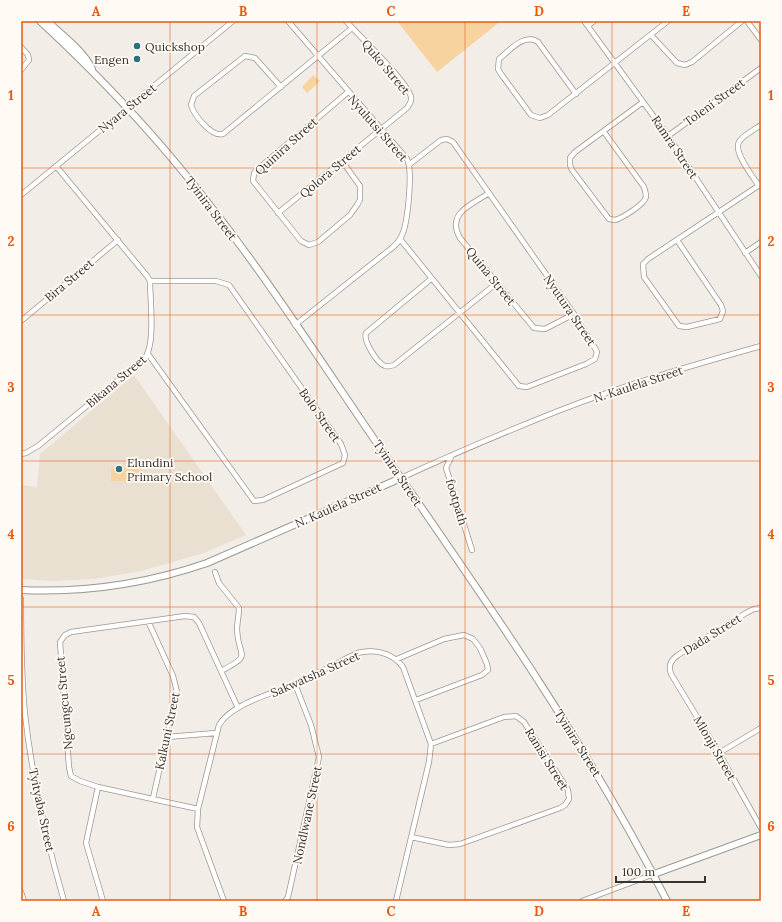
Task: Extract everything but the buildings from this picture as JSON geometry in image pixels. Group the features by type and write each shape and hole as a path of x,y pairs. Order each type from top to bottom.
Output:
{"street":[{"name":"Tyinira Street","path":"40,21 93,71 128,108 191,181 260,274 401,478 570,730 654,874 667,901"},
{"name":"Tyinira Street","path":"47,21 90,63 93,71"},
{"name":"Nyara Street","path":"21,195 233,21"},
{"name":"Nyulutsi Street","path":"288,21 410,164 410,180 405,228 400,239 388,252 295,325"},
{"name":"Quko Street","path":"346,21 392,70 411,98 408,108 381,129"},
{"name":"Ramra Street","path":"584,21 668,136 761,276"},
{"path":"588,26 594,21"},
{"path":"576,94 538,42 534,39 526,39 499,59 498,69 501,74 532,115 540,118 548,115 576,94 668,21"},
{"path":"651,35 677,63 685,65 692,62 742,21"},
{"path":"747,21 761,40"},
{"path":"281,87 254,58 245,56 194,96 191,105 208,129 216,135 220,135 318,58 352,28"},
{"path":"21,47 28,55 29,60 21,70"},
{"name":"Toleni Street","path":"668,136 761,68"},
{"name":"Quinira Street","path":"342,161 360,186 360,200 350,215 314,244 305,244 255,186 252,178 254,173 348,92"},
{"path":"604,132 644,187 646,194 644,202 622,218 615,220 609,219 606,215 570,165 570,158 575,152 643,102"},
{"path":"677,240 721,305 723,311 720,319 687,327 679,326 644,278 642,269 644,262 718,212 760,185 738,153 737,146 741,139 761,125"},
{"name":"Qolora Street","path":"278,213 381,129"},
{"name":"Nyutura Street","path":"400,239 460,313 512,381 522,388 586,364 595,359 597,352 574,314 453,142 447,139 441,140 410,164"},
{"path":"56,166 144,271 150,281"},
{"name":"Quina Street","path":"489,193 458,215 454,226 460,238 534,328 545,329 574,314"},
{"name":"Bira Street","path":"21,321 118,240"},
{"path":"745,253 761,242"},
{"path":"431,279 366,333 366,342 382,364 386,366 394,365 497,284"},
{"name":"Bikana Street","path":"21,454 26,453 38,446 148,354 151,343 150,281"},
{"name":"Bolo Street","path":"148,354 254,501 263,500 342,463 345,455 341,444 229,285 216,281 150,281"},
{"name":"N. Kaulela Street","path":"21,590 62,591 104,588 183,572 207,563 452,455 560,410 650,379 761,346"},
{"name":"footpath","path":"452,455 446,468 472,550"},
{"path":"215,572 219,583 239,608 237,630 243,652 242,657 238,662 221,671"},
{"name":"Tyityaba Street","path":"21,598 23,684 31,760 42,822 64,901"},
{"name":"Dada Street","path":"669,668 672,659 678,655 746,613 754,609 761,608"},
{"name":"Ngcungcu Street","path":"198,809 98,787 74,778 70,772 59,647 60,642 65,635 71,632 185,616 194,618 199,623 238,708"},
{"name":"Kalkuni Street","path":"148,621 176,684 177,692 152,798"},
{"path":"396,901 429,762 431,744 403,667 397,659 444,639 464,635 474,639 487,664 488,670 482,676 416,700"},
{"name":"Sakwatsha Street","path":"224,901 197,827 198,809 216,733 222,718 238,708 295,684 357,653 366,651 378,652 397,659"},
{"name":"Mlonji Street","path":"669,668 675,682 719,753 761,828"},
{"name":"Nondlwane Street","path":"285,901 288,897 297,865 319,757 311,726 295,684"},
{"name":"Ranisi Street","path":"411,837 449,845 460,844 560,808 565,805 569,799 568,790 524,722 516,716 504,717 431,744"},
{"path":"719,753 761,728"},
{"path":"167,737 216,733"},
{"path":"98,787 86,843 103,901"},
{"path":"582,901 761,835"},
{"path":"21,892 24,901"}],"shaded area":[{"path":"397,21 501,21 437,72"},
{"path":"313,75 320,81 307,93 302,87"},
{"name":"Elundini Primary School","path":"134,375 246,535 204,553 141,571 95,579 53,581 21,579 21,485 37,487 40,454"},
{"path":"111,467 139,468 139,482 111,481"}],"place":[{"name":"Quickshop","path":"137,46"},
{"name":"Engen","path":"137,59"},
{"name":"Elundini Primary School","path":"119,469"}]}
